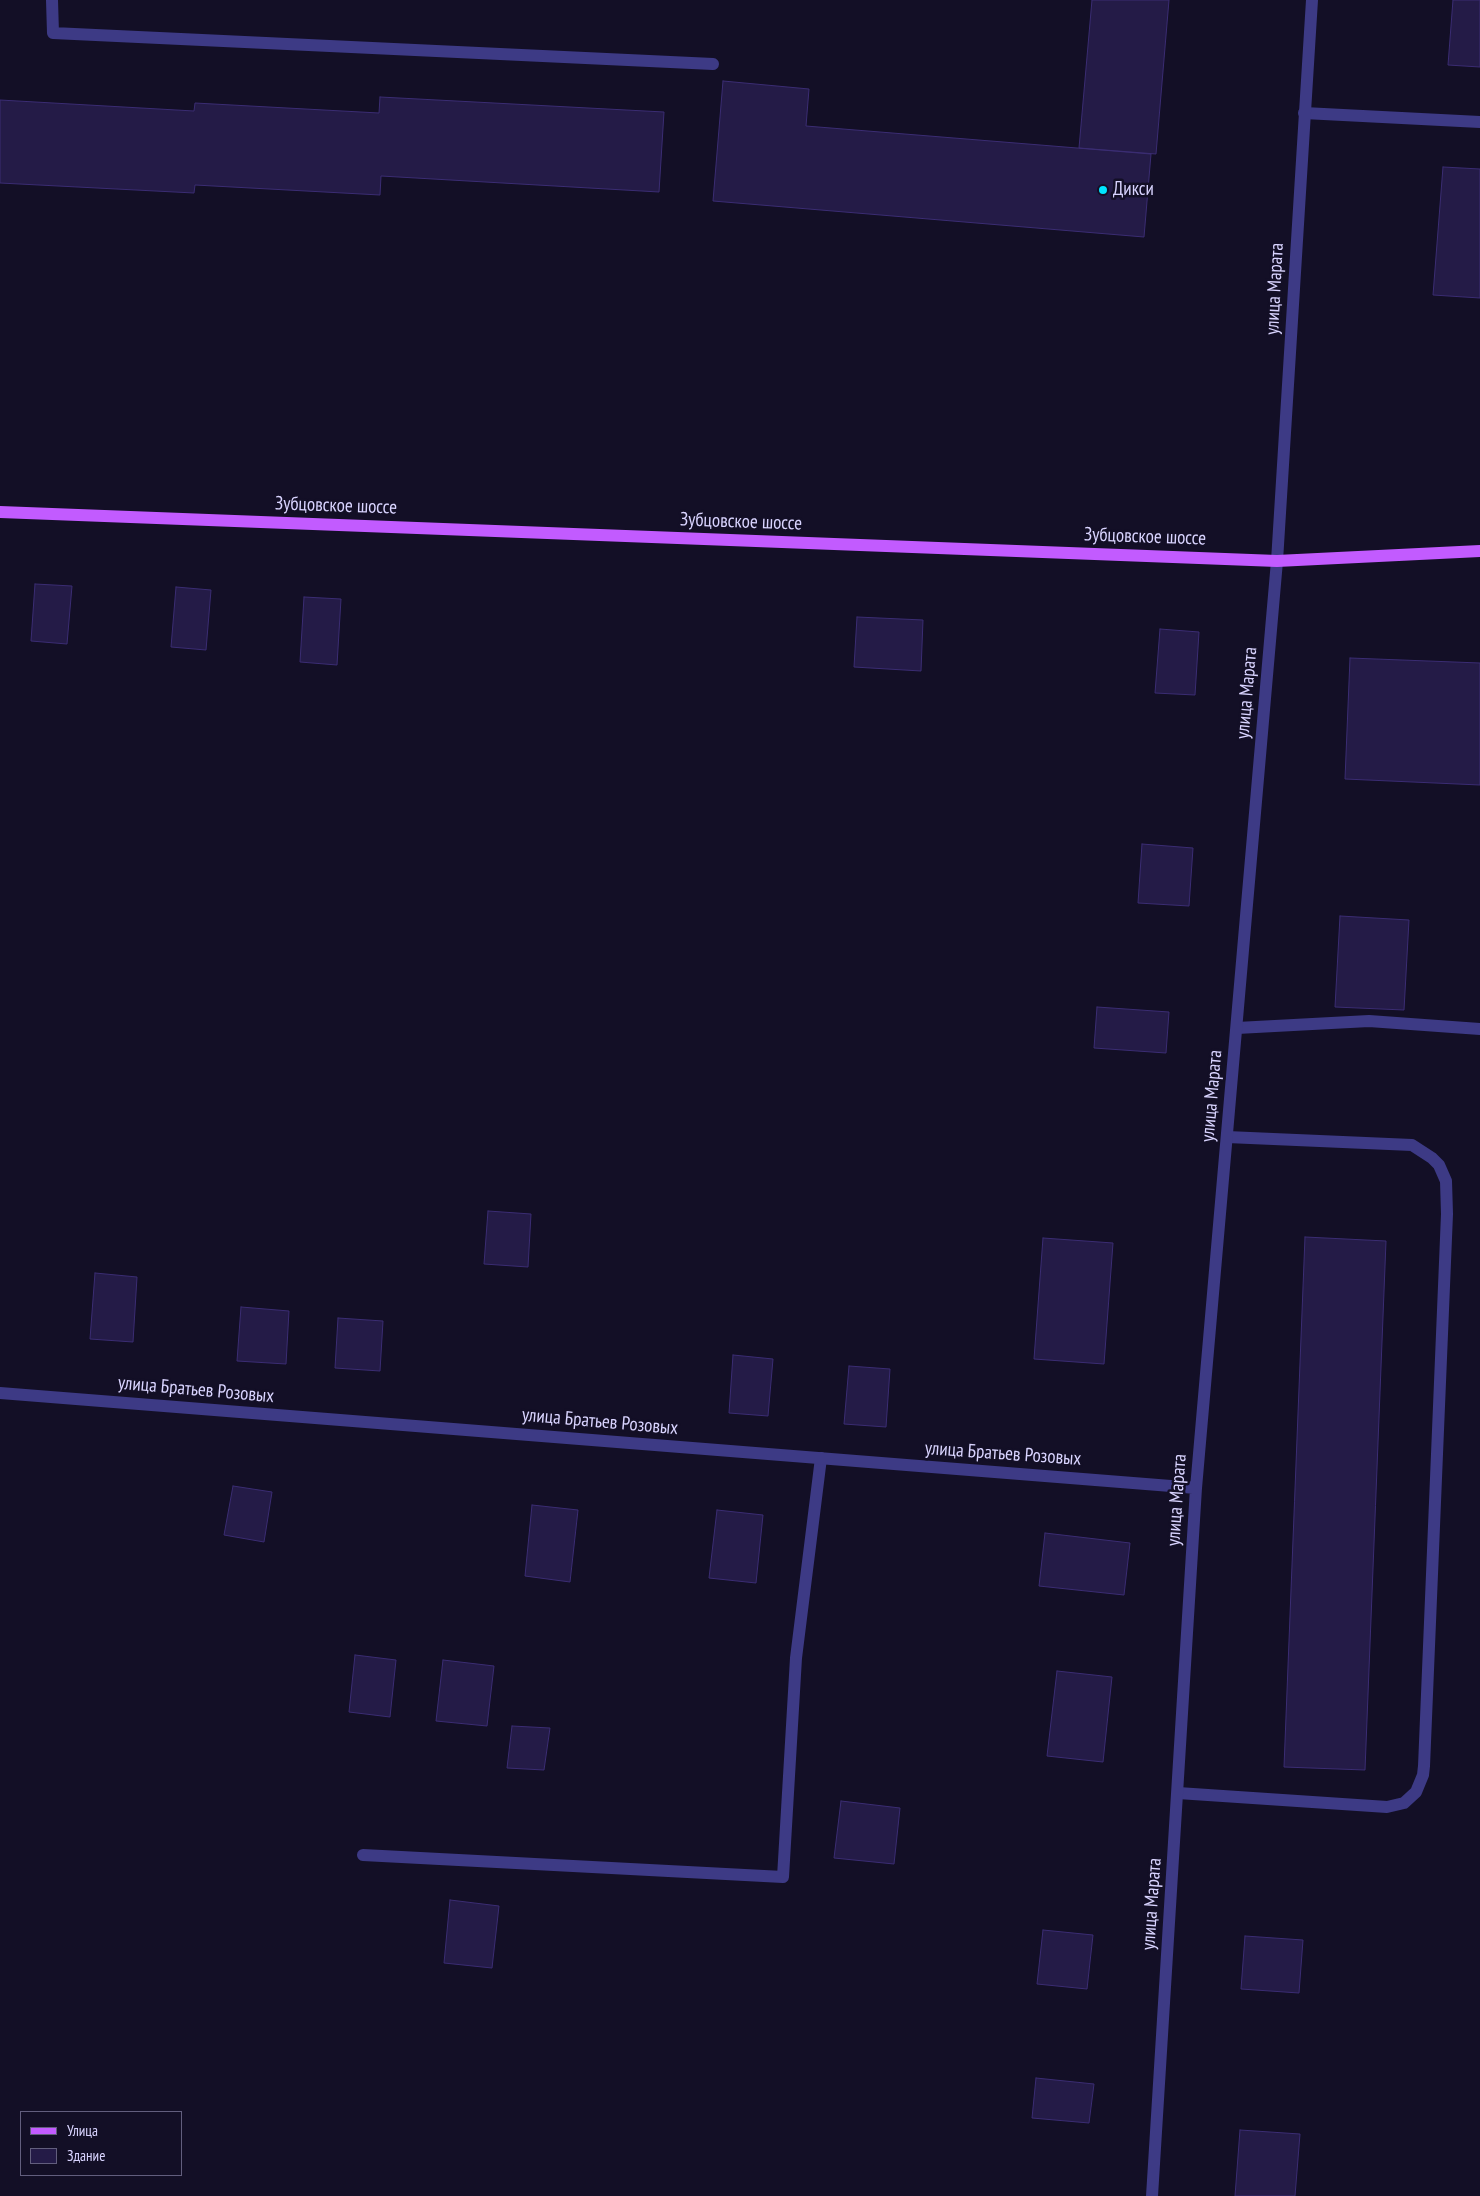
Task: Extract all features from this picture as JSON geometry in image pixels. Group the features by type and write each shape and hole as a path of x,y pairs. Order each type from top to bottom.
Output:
{"main road":[{"name":"Зубцовское шоссе","path":"0,512 1277,561 1480,551"}],"street":[{"path":"52,0 53,33 713,64"},
{"name":"улица Марата","path":"1152,2196 1196,1488 1277,561 1312,0"},
{"path":"1304,113 1480,122"},
{"path":"1237,1028 1369,1021 1480,1030"},
{"path":"1178,1793 1387,1807 1404,1803 1416,1792 1423,1775 1424,1766 1446,1243 1446,1181 1436,1162 1424,1151 1412,1145 1227,1137"},
{"name":"улица Братьев Розовых","path":"0,1393 1196,1488"},
{"path":"363,1855 783,1877 796,1658 821,1458"}],"building":[{"path":"1092,0 1169,0 1156,154 1079,148"},
{"path":"1453,0 1480,0 1480,67 1448,65"},
{"path":"723,81 809,89 806,126 1151,154 1144,237 713,201"},
{"path":"380,97 664,112 659,192 381,176 380,195 195,185 194,193 0,183 0,100 194,111 195,103 379,113"},
{"path":"1443,167 1480,169 1480,298 1433,295"},
{"path":"35,584 72,586 67,644 31,641"},
{"path":"176,587 211,590 206,650 171,647"},
{"path":"304,597 341,599 337,665 300,662"},
{"path":"857,617 923,620 921,671 854,667"},
{"path":"1160,629 1199,632 1195,695 1155,693"},
{"path":"1350,658 1480,663 1480,785 1345,779"},
{"path":"1142,844 1193,848 1189,906 1138,903"},
{"path":"1340,916 1409,920 1404,1010 1335,1007"},
{"path":"1097,1007 1169,1012 1166,1053 1094,1048"},
{"path":"488,1211 531,1214 528,1267 484,1264"},
{"path":"1305,1237 1386,1241 1365,1770 1284,1767"},
{"path":"1043,1238 1113,1243 1104,1364 1034,1359"},
{"path":"95,1273 137,1277 133,1342 90,1339"},
{"path":"241,1307 289,1311 286,1364 237,1361"},
{"path":"338,1318 383,1321 380,1371 335,1368"},
{"path":"733,1355 773,1359 768,1416 729,1413"},
{"path":"849,1366 890,1369 886,1427 844,1424"},
{"path":"233,1486 272,1492 264,1542 224,1535"},
{"path":"532,1505 578,1510 570,1582 525,1576"},
{"path":"717,1510 763,1515 756,1583 709,1578"},
{"path":"1045,1533 1130,1543 1124,1595 1039,1586"},
{"path":"355,1655 396,1660 390,1717 349,1712"},
{"path":"443,1660 494,1666 487,1726 436,1721"},
{"path":"1057,1671 1112,1677 1103,1762 1047,1756"},
{"path":"512,1726 550,1728 544,1770 507,1768"},
{"path":"841,1801 900,1808 894,1864 834,1858"},
{"path":"450,1900 499,1906 492,1968 444,1963"},
{"path":"1043,1930 1093,1935 1087,1989 1037,1984"},
{"path":"1245,1936 1303,1940 1299,1993 1241,1989"},
{"path":"1036,2078 1094,2084 1089,2123 1032,2118"},
{"path":"1240,2130 1300,2134 1295,2196 1235,2196"}],"place":[{"name":"Дикси","path":"1103,190"}]}
